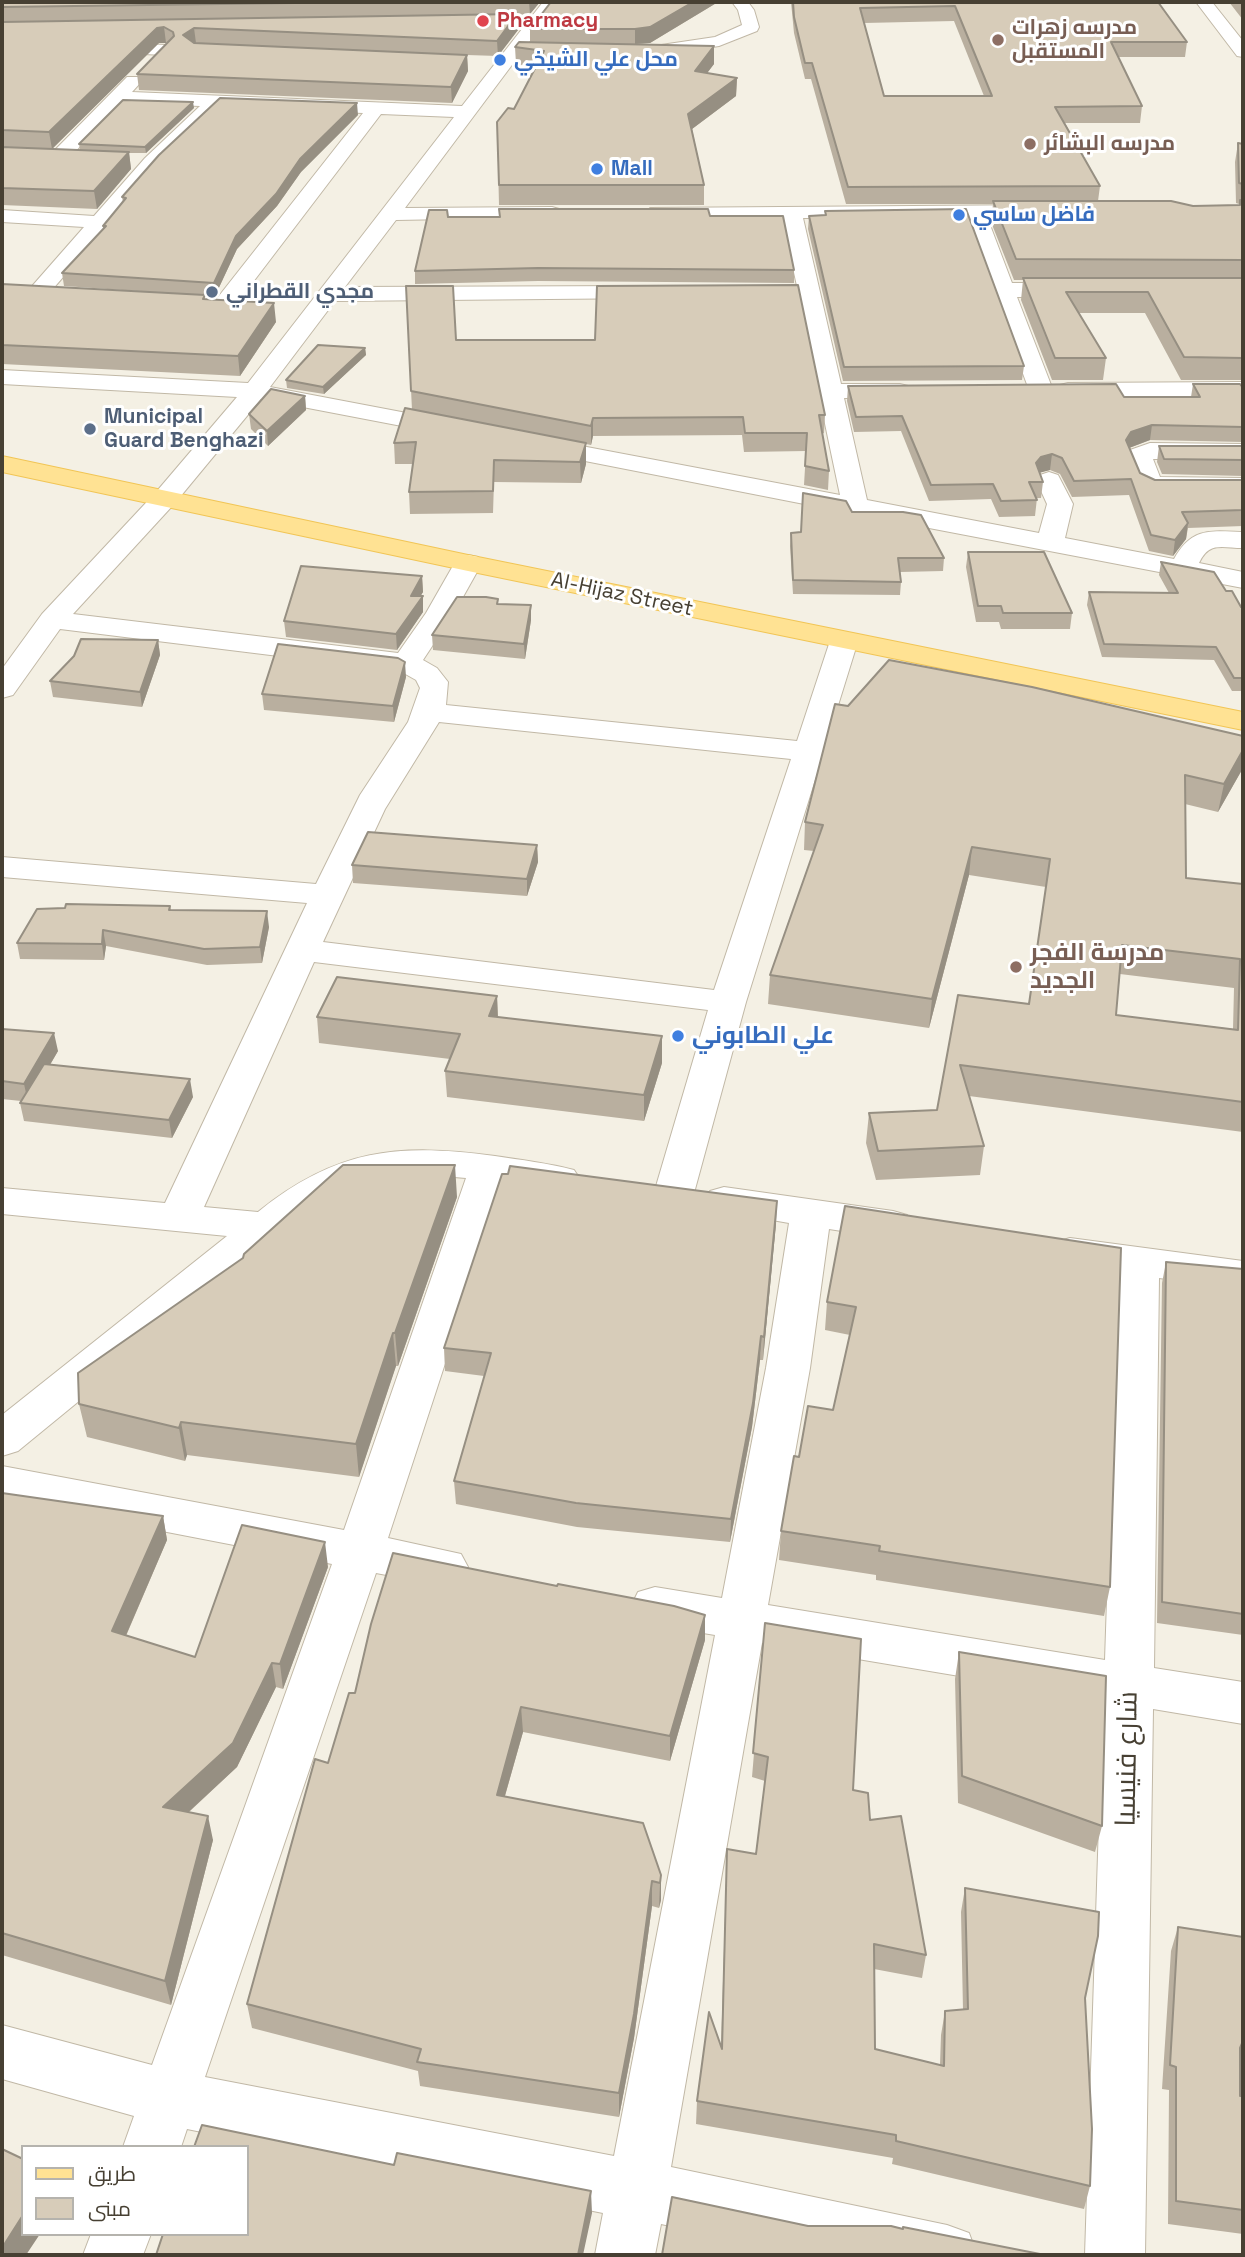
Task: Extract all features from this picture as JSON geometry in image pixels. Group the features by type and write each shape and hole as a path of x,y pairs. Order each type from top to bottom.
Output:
{"main road":[{"name":"Al-Hijaz Street","path":"2,464 844,641 1243,721"}],"street":[{"path":"2,689 52,620 166,497 255,391 467,112 500,60 551,2"},
{"path":"619,53 657,52 719,41 751,27 746,10 740,2"},
{"path":"1204,2 1243,52"},
{"path":"508,22 536,22"},
{"path":"137,50 146,28"},
{"path":"2,30 90,30"},
{"path":"2,43 232,53"},
{"path":"2,60 20,44"},
{"path":"58,158 164,50"},
{"path":"500,60 534,53"},
{"path":"116,97 467,112"},
{"path":"37,293 152,162 214,103"},
{"path":"223,306 376,108"},
{"path":"35,157 85,159"},
{"path":"125,161 152,162"},
{"path":"791,211 856,508"},
{"path":"974,211 1041,390"},
{"path":"639,212 1069,211"},
{"path":"390,214 569,213"},
{"path":"2,216 99,222"},
{"path":"1004,290 1098,290"},
{"path":"13,292 63,295"},
{"path":"328,294 665,293"},
{"path":"731,293 811,293"},
{"path":"197,304 249,307"},
{"path":"288,310 314,312"},
{"path":"2,377 255,391 483,435"},
{"path":"1013,391 1243,389"},
{"path":"832,391 929,391"},
{"path":"510,440 1243,580"},
{"path":"1243,452 1150,451 1139,455 1149,483 1153,485 1243,486"},
{"path":"1049,480 1060,504 1050,544"},
{"path":"1183,569 1191,548 1201,541 1243,540"},
{"path":"406,663 440,613 468,563"},
{"path":"52,620 406,663 424,670 434,683 435,692 429,712 378,790 179,1217"},
{"path":"674,1194 729,1002 844,641"},
{"path":"429,712 807,751"},
{"path":"2,867 327,895"},
{"path":"303,950 729,1002"},
{"path":"2,1439 265,1226 303,1197 338,1177 373,1167 415,1162 595,1183"},
{"path":"161,2122 360,1551 489,1170"},
{"path":"634,1188 934,1231"},
{"path":"2,1200 265,1226"},
{"path":"625,2255 788,1368 811,1212"},
{"path":"1030,1246 1139,1263 1243,1275"},
{"name":"شارع فنيسيا","path":"1115,2255 1139,1263"},
{"path":"2,1483 483,1574"},
{"path":"618,1599 741,1622 1243,1703"},
{"path":"2,2052 161,2122 638,2190 947,2255"},
{"path":"113,2255 120,2236"}],"building":[{"path":"2,2 367,2 2,7"},
{"path":"551,2 693,2 650,27 530,29"},
{"path":"793,2 1158,2 1187,42 1111,42 1142,106 1055,107 1100,186 848,187 812,63 805,63","holes":["955,6 992,96 884,96 860,8"]},
{"path":"517,14 497,41 194,28 183,35 194,43 467,55 451,87 137,74 174,36 173,32 164,27 157,28 49,132 2,130 2,22"},
{"path":"519,42 714,46 695,71 737,78 688,114 704,185 499,185 497,122 508,108 514,109 544,51 515,47"},
{"path":"220,98 357,103 300,159 276,194 236,236 214,283 62,273 106,226 103,226 126,198 122,197 159,155"},
{"path":"123,100 193,102 145,147 79,144"},
{"path":"1238,143 1243,144 1243,184 1239,183"},
{"path":"2,147 129,152 94,191 2,188"},
{"path":"1240,200 1243,200 1243,260 1016,259 993,201 1171,201 1193,206 1240,205"},
{"path":"499,209 708,209 710,216 783,216 794,270 538,268 415,271 429,210 447,210 448,217 500,217"},
{"path":"966,209 1024,366 844,367 809,216 826,215 825,211"},
{"path":"1023,278 1243,278 1243,358 1184,357 1148,292 1066,292 1106,358 1055,358"},
{"path":"2,284 205,295 203,299 274,303 238,356 2,345"},
{"path":"798,285 825,415 819,415 829,471 805,466 807,433 745,433 743,417 593,418 591,426 411,391 406,286 453,286 456,340 595,340 597,286"},
{"path":"318,345 365,348 323,387 286,380"},
{"path":"1116,384 1124,397 1200,397 1193,384 1240,384 1243,388 1243,427 1152,425 1131,432 1126,440 1140,473 1155,480 1243,480 1243,510 1182,512 1188,523 1175,540 1151,535 1131,479 1074,481 1062,458 1052,454 1041,457 1036,463 1043,482 1029,482 1037,500 1001,501 993,484 931,485 902,416 856,417 848,386"},
{"path":"271,389 305,396 267,431 249,414"},
{"path":"405,408 586,443 580,462 494,460 493,491 409,492 416,442 394,443"},
{"path":"1159,446 1243,446 1243,460 1164,459"},
{"path":"803,493 846,501 852,512 903,512 921,515 944,558 898,558 901,582 793,580 791,533 801,532"},
{"path":"968,552 1044,552 1072,613 1003,613 1001,606 978,606"},
{"path":"1161,562 1214,572 1226,591 1232,591 1243,607 1243,678 1234,678 1216,647 1104,644 1089,592 1178,593"},
{"path":"301,566 422,576 411,596 423,596 396,634 284,621"},
{"path":"457,597 486,597 498,599 497,604 531,605 524,644 432,635"},
{"path":"81,639 158,640 140,692 50,681 74,656"},
{"path":"278,644 398,658 405,662 393,706 262,694"},
{"path":"889,660 1032,687 1243,736 1243,750 1224,784 1185,775 1186,878 1243,884 1243,1102 960,1065 984,1146 878,1151 869,1113 937,1110 958,995 1029,1004 1050,859 972,847 932,999 770,975 823,825 805,822 835,704 848,706","holes":["1122,945 1240,959 1238,1030 1116,1015"]},
{"path":"368,832 537,845 527,879 352,865"},
{"path":"66,904 170,906 169,910 267,911 260,947 204,949 103,930 102,944 17,943 37,909 65,908"},
{"path":"337,977 497,996 489,1016 662,1036 644,1095 445,1071 460,1034 317,1017"},
{"path":"2,1029 54,1033 24,1084 2,1081"},
{"path":"44,1064 190,1079 169,1120 20,1103"},
{"path":"343,1165 455,1165 393,1333 356,1444 181,1422 179,1428 79,1404 78,1373 243,1258 244,1254"},
{"path":"510,1166 777,1201 764,1337 761,1336 753,1403 731,1519 576,1503 454,1481 491,1353 444,1348 502,1174 508,1174"},
{"path":"845,1206 1121,1248 1110,1587 879,1551 880,1546 781,1531 794,1456 799,1457 808,1406 833,1410 856,1307 827,1302"},
{"path":"1166,1262 1243,1269 1243,1614 1162,1602"},
{"path":"2,1493 163,1516 112,1631 195,1657 242,1525 325,1542 280,1664 272,1663 233,1743 163,1807 208,1816 165,1981 2,1933"},
{"path":"393,1553 674,1606 705,1615 670,1736 521,1707 497,1795 643,1823 661,1875 660,1883 652,1881 634,2014 619,2093 417,2062 421,2049 247,2004 315,1759 328,1763 349,1693 355,1693 371,1624"},
{"path":"765,1623 861,1639 853,1790 868,1793 870,1820 901,1816 926,1955 874,1944 875,2049 944,2066 945,2011 968,2009 965,1888 1099,1912 1098,1936 1085,1998 1092,2129 1090,2186 896,2141 896,2135 697,2101 709,2012 722,2049 727,1849 756,1854 768,1757 753,1753"},
{"path":"959,1652 1106,1676 1102,1826 962,1776"},
{"path":"1178,1927 1243,1937 1240,2096 1243,2096 1243,2210 1176,2201 1176,2067 1170,2065"},
{"path":"202,2125 394,2165 397,2153 591,2191 578,2255 156,2255 162,2236 248,2236 248,2145 195,2145"},
{"path":"2,2149 21,2158 21,2218 2,2248"},
{"path":"672,2197 808,2226 903,2227 1045,2255 662,2255"}],"place":[{"name":"Pharmacy","path":"483,21"},
{"name":"مدرسه زهرات المستقبل","path":"998,40"},
{"name":"محل علي الشيخي","path":"500,60"},
{"name":"مدرسه البشائر","path":"1030,144"},
{"name":"Mall","path":"597,169"},
{"name":"فاضل ساسي","path":"959,215"},
{"name":"مجدي القطراني","path":"212,292"},
{"name":"Municipal Guard Benghazi","path":"90,429"},
{"name":"مدرسة الفجر الجديد","path":"1016,967"},
{"name":"علي الطابوني","path":"678,1036"}]}
